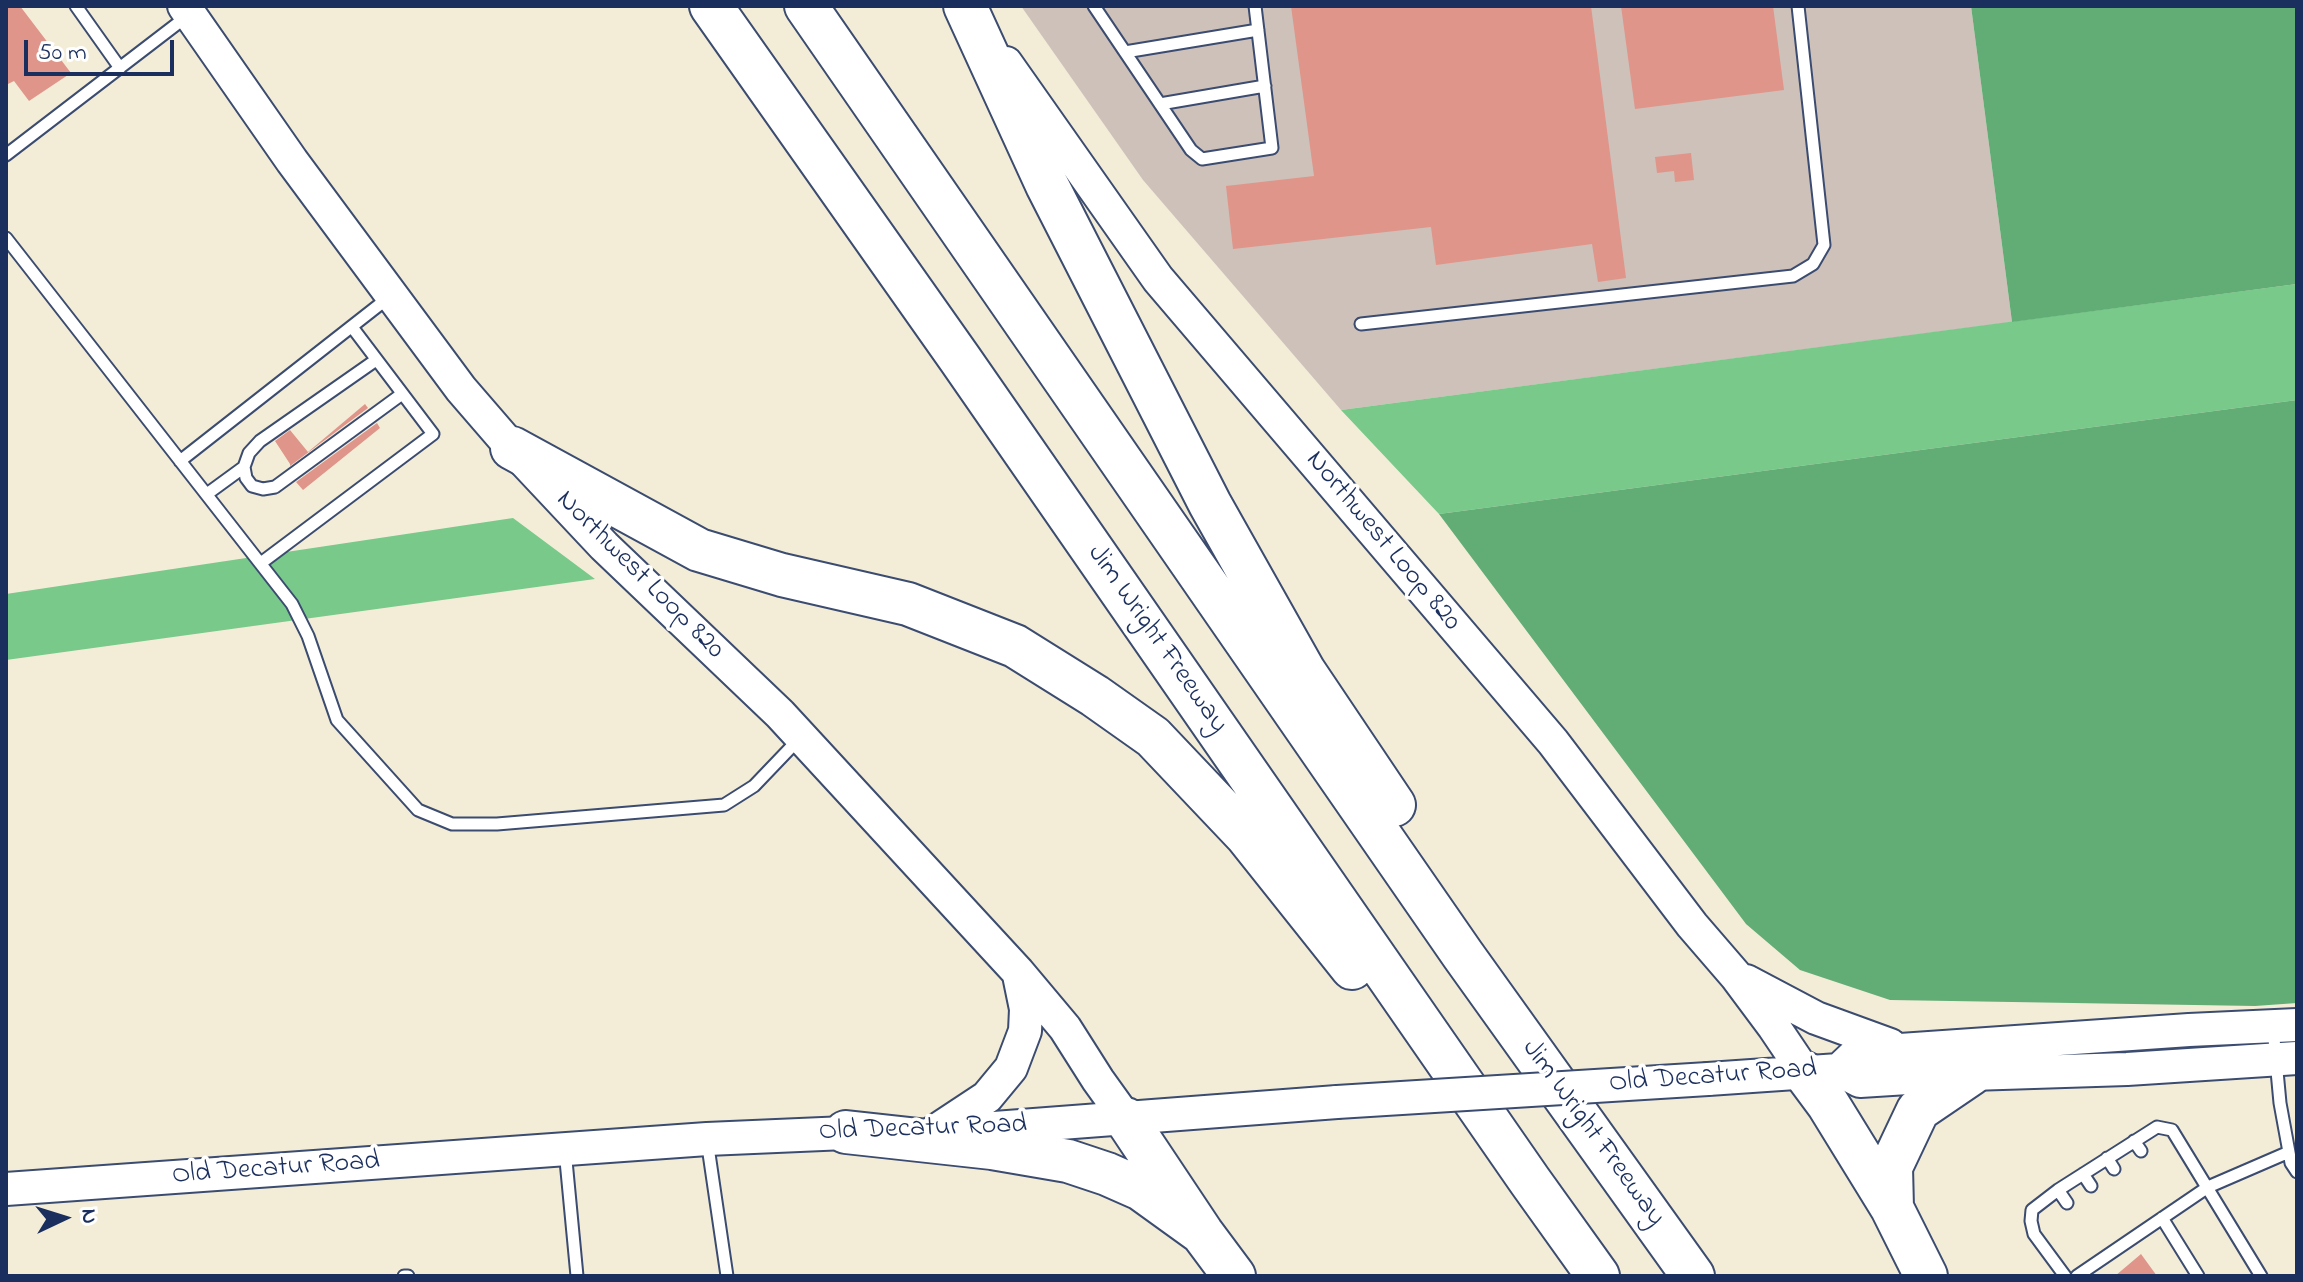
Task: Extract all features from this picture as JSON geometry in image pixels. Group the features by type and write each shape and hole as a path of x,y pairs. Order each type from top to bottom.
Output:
{"highway":[{"name":"Jim Wright Freeway","path":"711,6 970,372 1598,1276"},
{"name":"Jim Wright Freeway","path":"806,6 1463,955 1693,1276"},
{"path":"965,6 1047,185 1196,477 1304,671 1402,815 1463,955"},
{"path":"512,448 699,550 782,575 908,604 1015,646 1095,696 1153,737 1246,835 1374,997 1420,1023"},
{"path":"1822,1072 1828,1104 1892,1208 1926,1276"},
{"path":"1892,1208 1891,1167 1918,1110 1971,1074"},
{"path":"1126,1119 1234,1276"},
{"path":"846,1132 992,1148 1068,1161 1141,1189 1202,1233"}],"main road":[{"name":"Northwest Loop 820","path":"965,6 1158,279 1553,742 1774,1027 1822,1072"},
{"name":"Northwest Loop 820","path":"187,10 292,161 461,389 604,546 780,714 1018,972 1065,1028 1126,1119"},
{"path":"933,1133 987,1097 1011,1068 1025,1031 1026,1009 1018,972"},
{"path":"1736,976 1816,1018 1900,1049"},
{"name":"Old Decatur Road","path":"1822,1072 1857,1053 2285,1026"},
{"name":"Old Decatur Road","path":"6,1189 707,1139 846,1132 933,1133 1337,1102 1822,1072 1860,1081 2286,1059"}],"lane":[{"path":"76,6 120,68"},
{"path":"1094,6 1191,150 1202,159 1272,148 1255,6"},
{"path":"1361,324 1793,276 1813,264 1824,245 1798,6"},
{"path":"6,155 120,68 187,10"},
{"path":"1125,52 1258,30"},
{"path":"1160,104 1265,86"},
{"path":"6,238 292,604 308,636 337,720 418,810 452,824 497,824 724,805 754,786 801,737"},
{"path":"180,461 392,296"},
{"path":"261,563 433,434 352,327"},
{"path":"376,360 260,441 249,453 244,467 246,478 252,486 263,489 275,487 402,394"},
{"path":"207,494 244,467"},
{"path":"2285,1026 2286,1059 2280,1103 2291,1163 2297,1172"},
{"path":"2065,1276 2034,1234 2032,1210 2107,1158 2137,1146 2157,1127 2172,1130 2261,1276"},
{"path":"707,1139 727,1276"},
{"path":"565,1149 577,1276"},
{"path":"2077,1276 2208,1187 2289,1152"},
{"path":"2107,1158 2114,1169"},
{"path":"2083,1174 2091,1186"},
{"path":"2058,1190 2067,1203"},
{"path":"2169,1195 2177,1208"},
{"path":"2144,1213 2156,1222 2198,1276"},
{"path":"2120,1230 2128,1241"},
{"path":"2095,1247 2103,1259"}],"shaded area":[{"path":"1021,6 1971,6 2012,322 1341,410 1143,180"}],"green space":[{"path":"1971,6 2297,6 2297,284 2012,322"},
{"path":"2297,284 2297,400 1439,514 1341,410"},
{"path":"2297,400 2297,1003 2255,1006 1890,1000 1800,970 1746,924 1439,514"},
{"path":"513,518 595,579 6,660 6,594"}],"building":[{"path":"6,6 20,6 71,73 29,101 14,81 6,85"},
{"path":"1291,6 1591,6 1626,278 1598,282 1592,244 1436,265 1431,227 1233,249 1226,186 1314,176"},
{"path":"1621,6 1773,6 1784,90 1635,109"},
{"path":"1691,153 1694,180 1675,182 1674,171 1657,173 1655,157"},
{"path":"365,404 368,408 290,466 275,441 290,430 308,452"},
{"path":"377,423 380,428 303,490 296,482"},
{"path":"2141,1254 2157,1276 2115,1276"}]}
